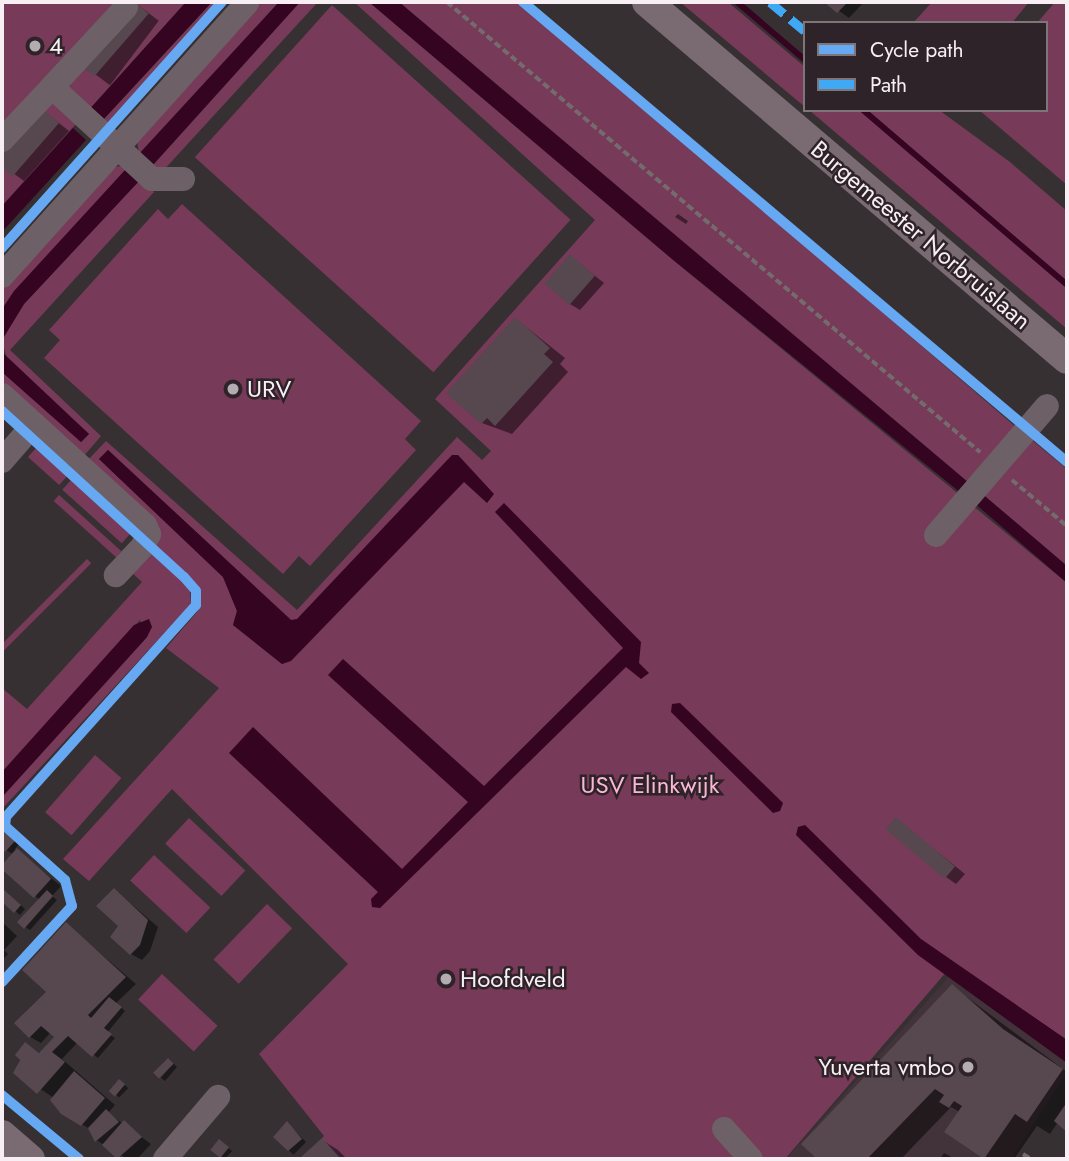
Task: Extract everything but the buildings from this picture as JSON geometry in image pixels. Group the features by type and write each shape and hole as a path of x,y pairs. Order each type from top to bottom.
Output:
{"main road":[{"name":"Burgemeester Norbruislaan","path":"647,2 1067,359"},
{"path":"2,1135 30,1159"}],"lane":[{"path":"2,276 120,149 248,2"},
{"path":"2,140 126,7"},
{"path":"52,87 152,179 183,179"},
{"path":"2,396 145,525 149,534 143,546 116,575"},
{"path":"936,535 1046,406"},
{"path":"2,461 34,425"},
{"path":"165,1159 218,1097"},
{"path":"723,1129 751,1159"}],"path":[{"path":"447,2 1067,527"},
{"path":"1023,1154 1031,1159"}],"shaded area":[{"path":"186,2 212,2 102,121 89,110"},
{"path":"279,2 300,2 152,166 139,154"},
{"path":"369,2 399,2 969,483 961,493 672,259"},
{"path":"73,128 86,140 2,232 2,206"},
{"path":"126,169 140,180 24,304 2,340 2,309 14,291"},
{"path":"2,352 89,434 81,442 2,372"},
{"path":"108,450 291,620 297,619 452,455 458,455 494,494 487,503 464,482 291,661 282,664 233,625 237,611 223,577 99,459"},
{"path":"980,492 1067,566 1067,583 972,501"},
{"path":"504,503 641,642 639,663 649,673 641,679 626,667 380,908 372,907 371,899 378,892 229,753 253,727 402,869 468,802 328,675 343,659 484,786 623,648 495,512"},
{"path":"149,619 152,627 147,637 2,797 2,772 134,625"},
{"path":"680,703 783,803 780,811 773,813 671,712 672,704"},
{"path":"805,825 921,939 1067,1040 1067,1063 918,955 796,835 798,827"},
{"name":"Yuverta vmbo","path":"953,972 1067,1062 1067,1072 1011,1159 786,1159"}],"green space":[{"path":"2,2 186,2 2,206"},
{"path":"212,2 217,2 106,124 102,121"},
{"path":"262,2 279,2 139,154 137,140"},
{"path":"300,2 318,2 161,173 152,166"},
{"name":"USV Elinkwijk","path":"354,2 369,2 672,259 1067,583 1067,1040 954,963 785,1159 303,1159 324,1136 259,1054 348,964 172,789 89,881 63,859 219,688 166,648 197,612 201,593 195,583 155,545 87,461 106,441 297,610 457,437 482,460 491,451 435,399 595,220","holes":["108,450 291,620 297,620 282,664 233,625 237,611 223,577 99,459"]},
{"path":"399,2 522,2 1017,428 969,483"},
{"path":"680,2 728,2 803,65 803,105"},
{"path":"932,2 1029,2 1014,21 915,21"},
{"path":"1055,2 1067,2 1067,185 981,112 1048,112 1048,21 1039,21"},
{"path":"332,5 571,220 433,372 195,157"},
{"path":"811,112 942,112 1010,162 1067,211 1067,329"},
{"path":"120,166 126,169 2,309 2,287 112,168"},
{"path":"140,180 154,192 10,350 101,436 83,457 2,383 2,372 81,442 89,434 7,360 2,340 24,304"},
{"name":"URV","path":"182,204 421,421 405,439 416,450 310,566 299,556 283,574 44,358 60,340 49,330 158,209 168,219"},
{"path":"1027,436 1067,469 1067,566 980,492"},
{"path":"36,448 67,476 59,485 28,457"},
{"path":"71,480 130,534 122,543 62,490"},
{"path":"59,495 121,551 116,557 54,501"},
{"path":"149,551 190,589 191,604 2,809 2,797 147,637 140,620 2,772 2,688 27,709 142,582 130,571"},
{"path":"87,559 91,563 2,652 2,644"},
{"path":"95,755 121,778 72,835 45,812"},
{"path":"189,818 245,871 221,896 165,844"},
{"path":"154,855 210,908 186,933 130,881"},
{"path":"267,904 292,928 239,984 214,959"},
{"path":"162,974 218,1026 194,1051 138,1000"}],"waterway":[{"path":"737,2 803,58"},
{"path":"865,112 1067,285"}],"marked path":[{"path":"770,2 803,29"}],"cycle path":[{"path":"2,248 222,2"},
{"path":"523,2 1067,462"},
{"path":"2,411 184,577 196,591 196,605 6,817 5,826 65,880 72,906 2,982"},
{"path":"2,1095 79,1159"}],"place":[{"name":"4","path":"35,46"},
{"name":"URV","path":"233,389"},
{"name":"Hoofdveld","path":"446,979"},
{"name":"Yuverta vmbo","path":"968,1067"}]}
